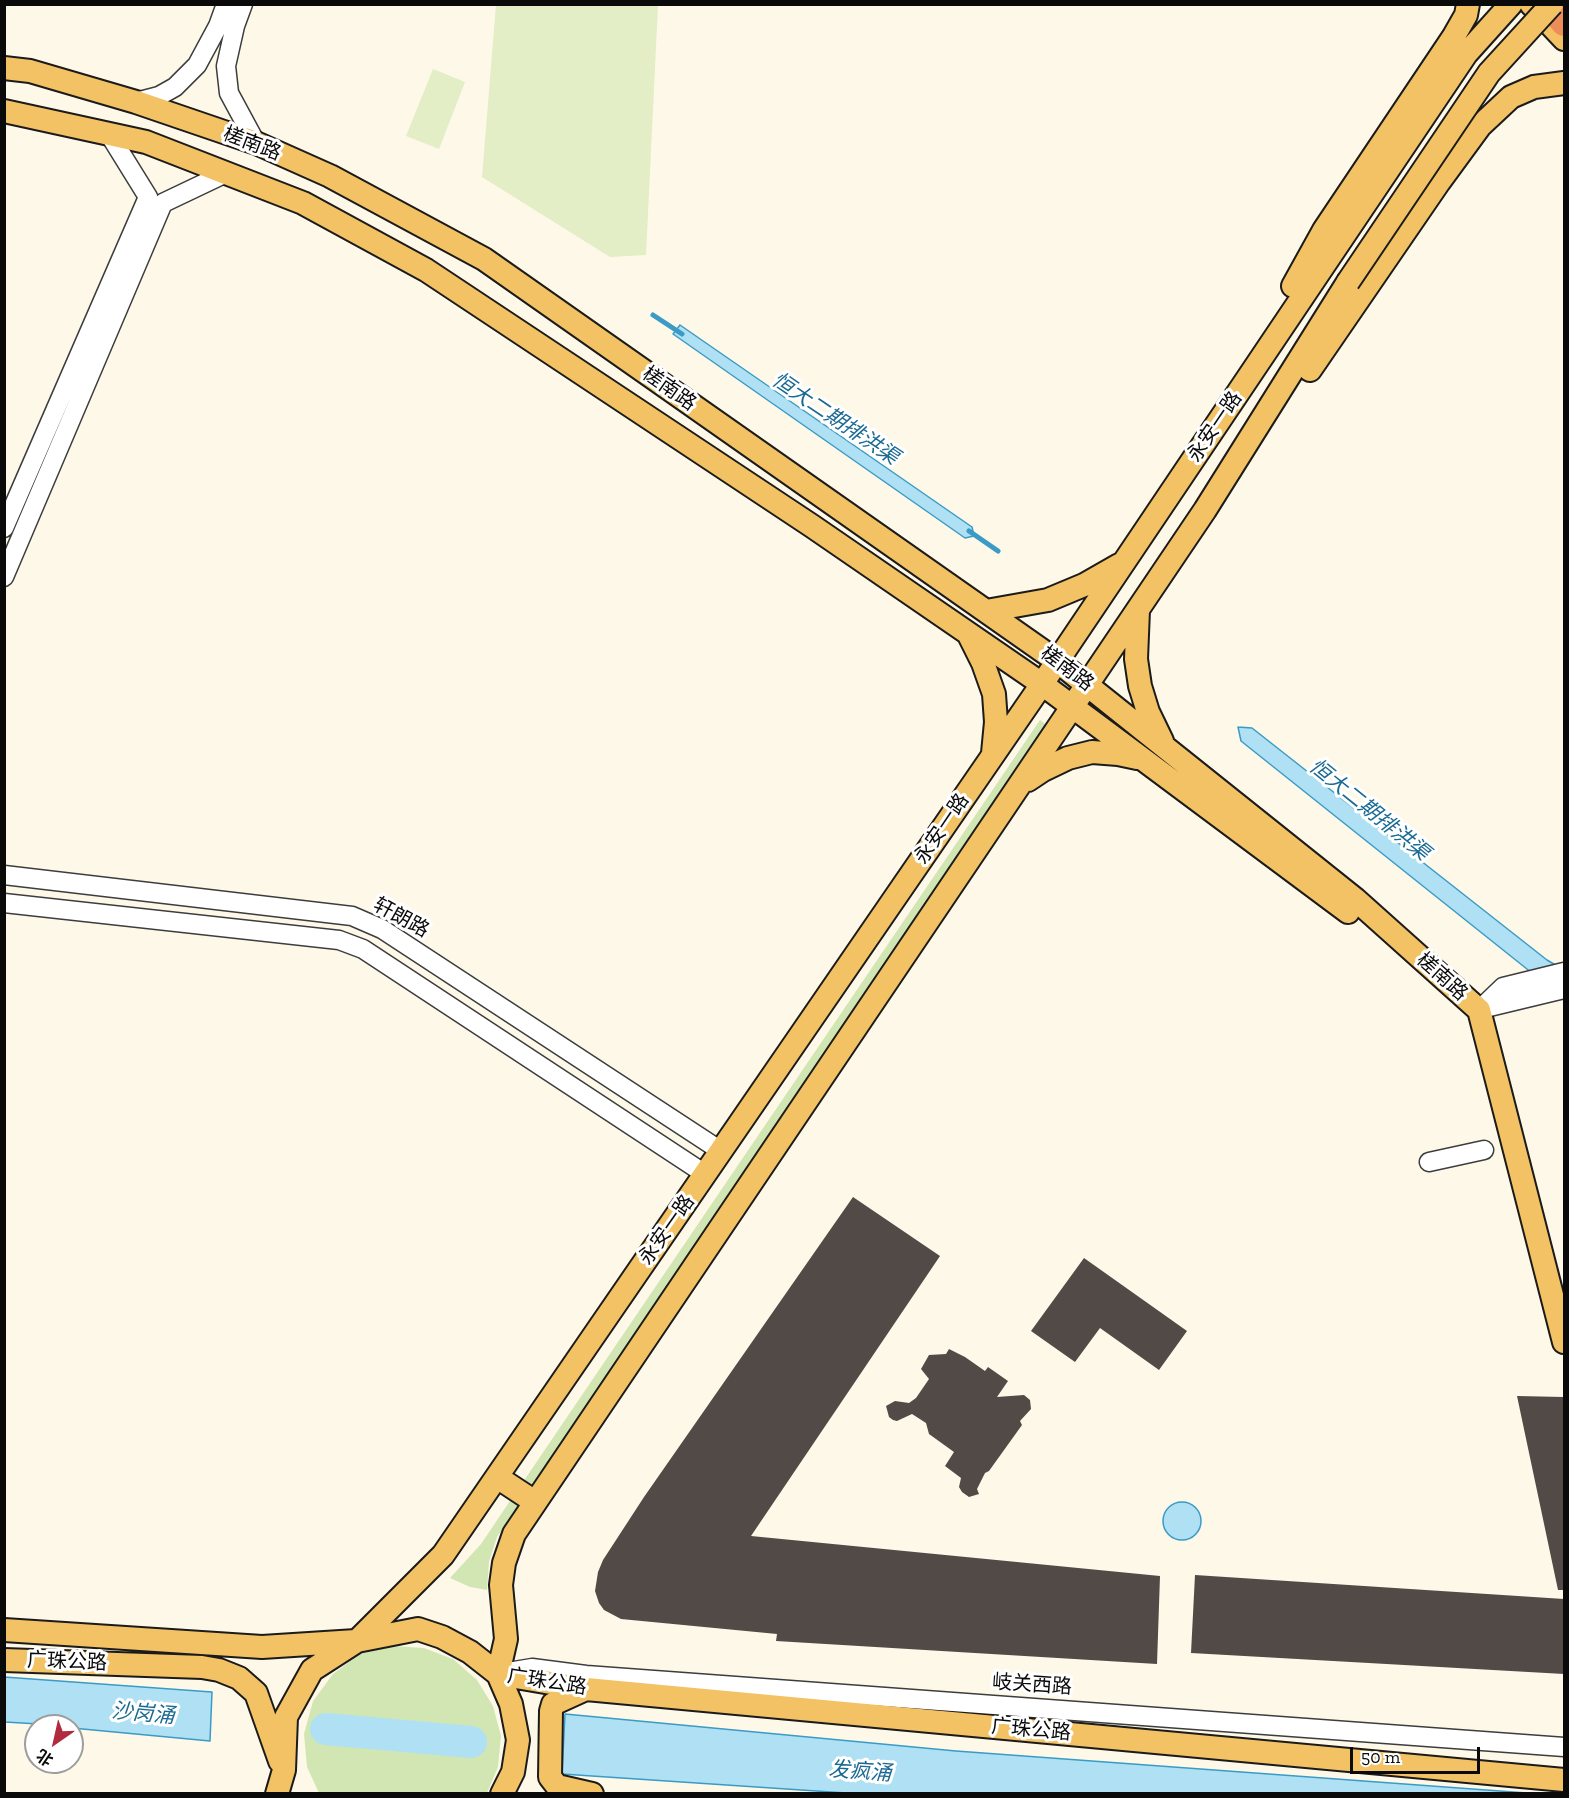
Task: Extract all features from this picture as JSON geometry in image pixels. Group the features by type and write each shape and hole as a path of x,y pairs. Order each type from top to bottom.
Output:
{"highway":[{"path":"1550,4 1564,23"}],"main road":[{"path":"1222,416 1324,230 1454,36 1466,15 1468,4"},
{"name":"永安一路","path":"357,1641 443,1555 1042,684 1466,54 1511,4"},
{"path":"1531,4 1564,39"},
{"name":"永安一路","path":"498,1674 506,1640 501,1585 504,1563 514,1534 1088,684 1204,510 1348,282 1489,73 1550,4"},
{"name":"槎南路","path":"4,68 30,71 136,102 256,144 330,176 484,259 1088,684 1355,899 1479,1010"},
{"path":"1204,510 1253,453 1480,126 1511,97 1534,87 1564,83"},
{"name":"槎南路","path":"4,111 146,142 303,203 426,270 812,526 1042,684 1479,1010"},
{"path":"499,318 521,286"},
{"path":"986,611 1048,600 1084,585 1123,563"},
{"path":"1138,609 1136,658 1140,686 1148,712 1164,745"},
{"path":"969,634 994,694 996,722 993,755"},
{"path":"1019,786 1059,762 1092,752 1118,754 1144,760"},
{"path":"1479,1010 1564,1342"},
{"path":"497,1477 536,1502"},
{"path":"276,1794 284,1770 286,1717 312,1670 357,1641 418,1629 442,1637 470,1652 498,1674 511,1704 518,1740 513,1772 502,1794"},
{"name":"广珠公路","path":"4,1630 262,1647 357,1641"},
{"name":"广珠公路","path":"4,1660 202,1667 239,1678 256,1693 292,1794"},
{"name":"广珠公路","path":"498,1674 586,1689 1564,1780"},
{"path":"586,1689 554,1704 551,1711 550,1777 557,1786 592,1794"}],"street":[{"path":"136,102 159,96 175,87 197,64 218,26 226,4"},
{"path":"243,4 235,26 226,66 229,93 256,144"},
{"path":"4,528 148,197 109,134"},
{"path":"4,577 163,203 226,173"},
{"name":"轩朗路","path":"4,875 352,916 382,929 721,1151"},
{"path":"4,903 339,940 363,949 705,1174"},
{"path":"1479,1010 1503,987 1564,972"},
{"path":"1479,1010 1564,989"},
{"path":"1429,1162 1484,1149"},
{"name":"岐关西路","path":"498,1674 532,1668 586,1675 1564,1747"}],"green space":[{"path":"496,5 658,5 646,255 610,257 482,177"},
{"path":"433,69 465,82 439,149 406,136"},
{"path":"1040,720 1049,727 531,1488 524,1482 525,1479"},
{"path":"512,1498 519,1505 497,1537 489,1562 487,1590 470,1587 450,1578 481,1544"},
{"path":"393,1646 424,1648 453,1659 477,1680 493,1706 501,1736 498,1767 487,1793 319,1793 307,1767 304,1734 313,1701 333,1674 360,1654"}],"water":[{"path":"680,325 972,527 974,536 965,538 673,334"},
{"path":"1238,727 1252,728 1547,960 1564,970 1547,985 1241,741"},
{"path":"1182,1502 1195,1508 1201,1521 1195,1534 1182,1540 1169,1534 1163,1521 1169,1508"},
{"path":"4,1677 212,1692 210,1741 84,1729 84,1714 24,1714 24,1723 5,1722"},
{"name":"发疯涌","path":"565,1714 956,1751 1527,1793 861,1794 562,1774"}],"building":[{"path":"853,1197 940,1256 751,1536 1160,1576 1157,1664 776,1641 777,1634 621,1619 604,1610 599,1603 595,1591 598,1572 603,1560 644,1497"},
{"path":"1084,1258 1187,1331 1159,1370 1100,1328 1075,1362 1031,1331"},
{"path":"949,1349 985,1371 988,1367 1008,1381 997,1397 1024,1395 1030,1400 1031,1409 1020,1421 1022,1425 989,1471 985,1473 977,1489 979,1494 969,1497 959,1487 961,1478 945,1466 954,1452 929,1434 926,1423 912,1414 897,1421 893,1420 889,1417 886,1406 895,1401 909,1403 916,1398 929,1379 921,1369 929,1355 946,1354"},
{"path":"1517,1396 1564,1397 1564,1590 1558,1590"},
{"path":"1195,1575 1564,1599 1564,1674 1191,1653"}],"waterway":[{"name":"恒大二期排洪渠","path":"653,315 682,334"},
{"name":"恒大二期排洪渠","path":"969,531 998,551"},
{"name":"沙岗涌","path":"326,1729 471,1742"}]}
